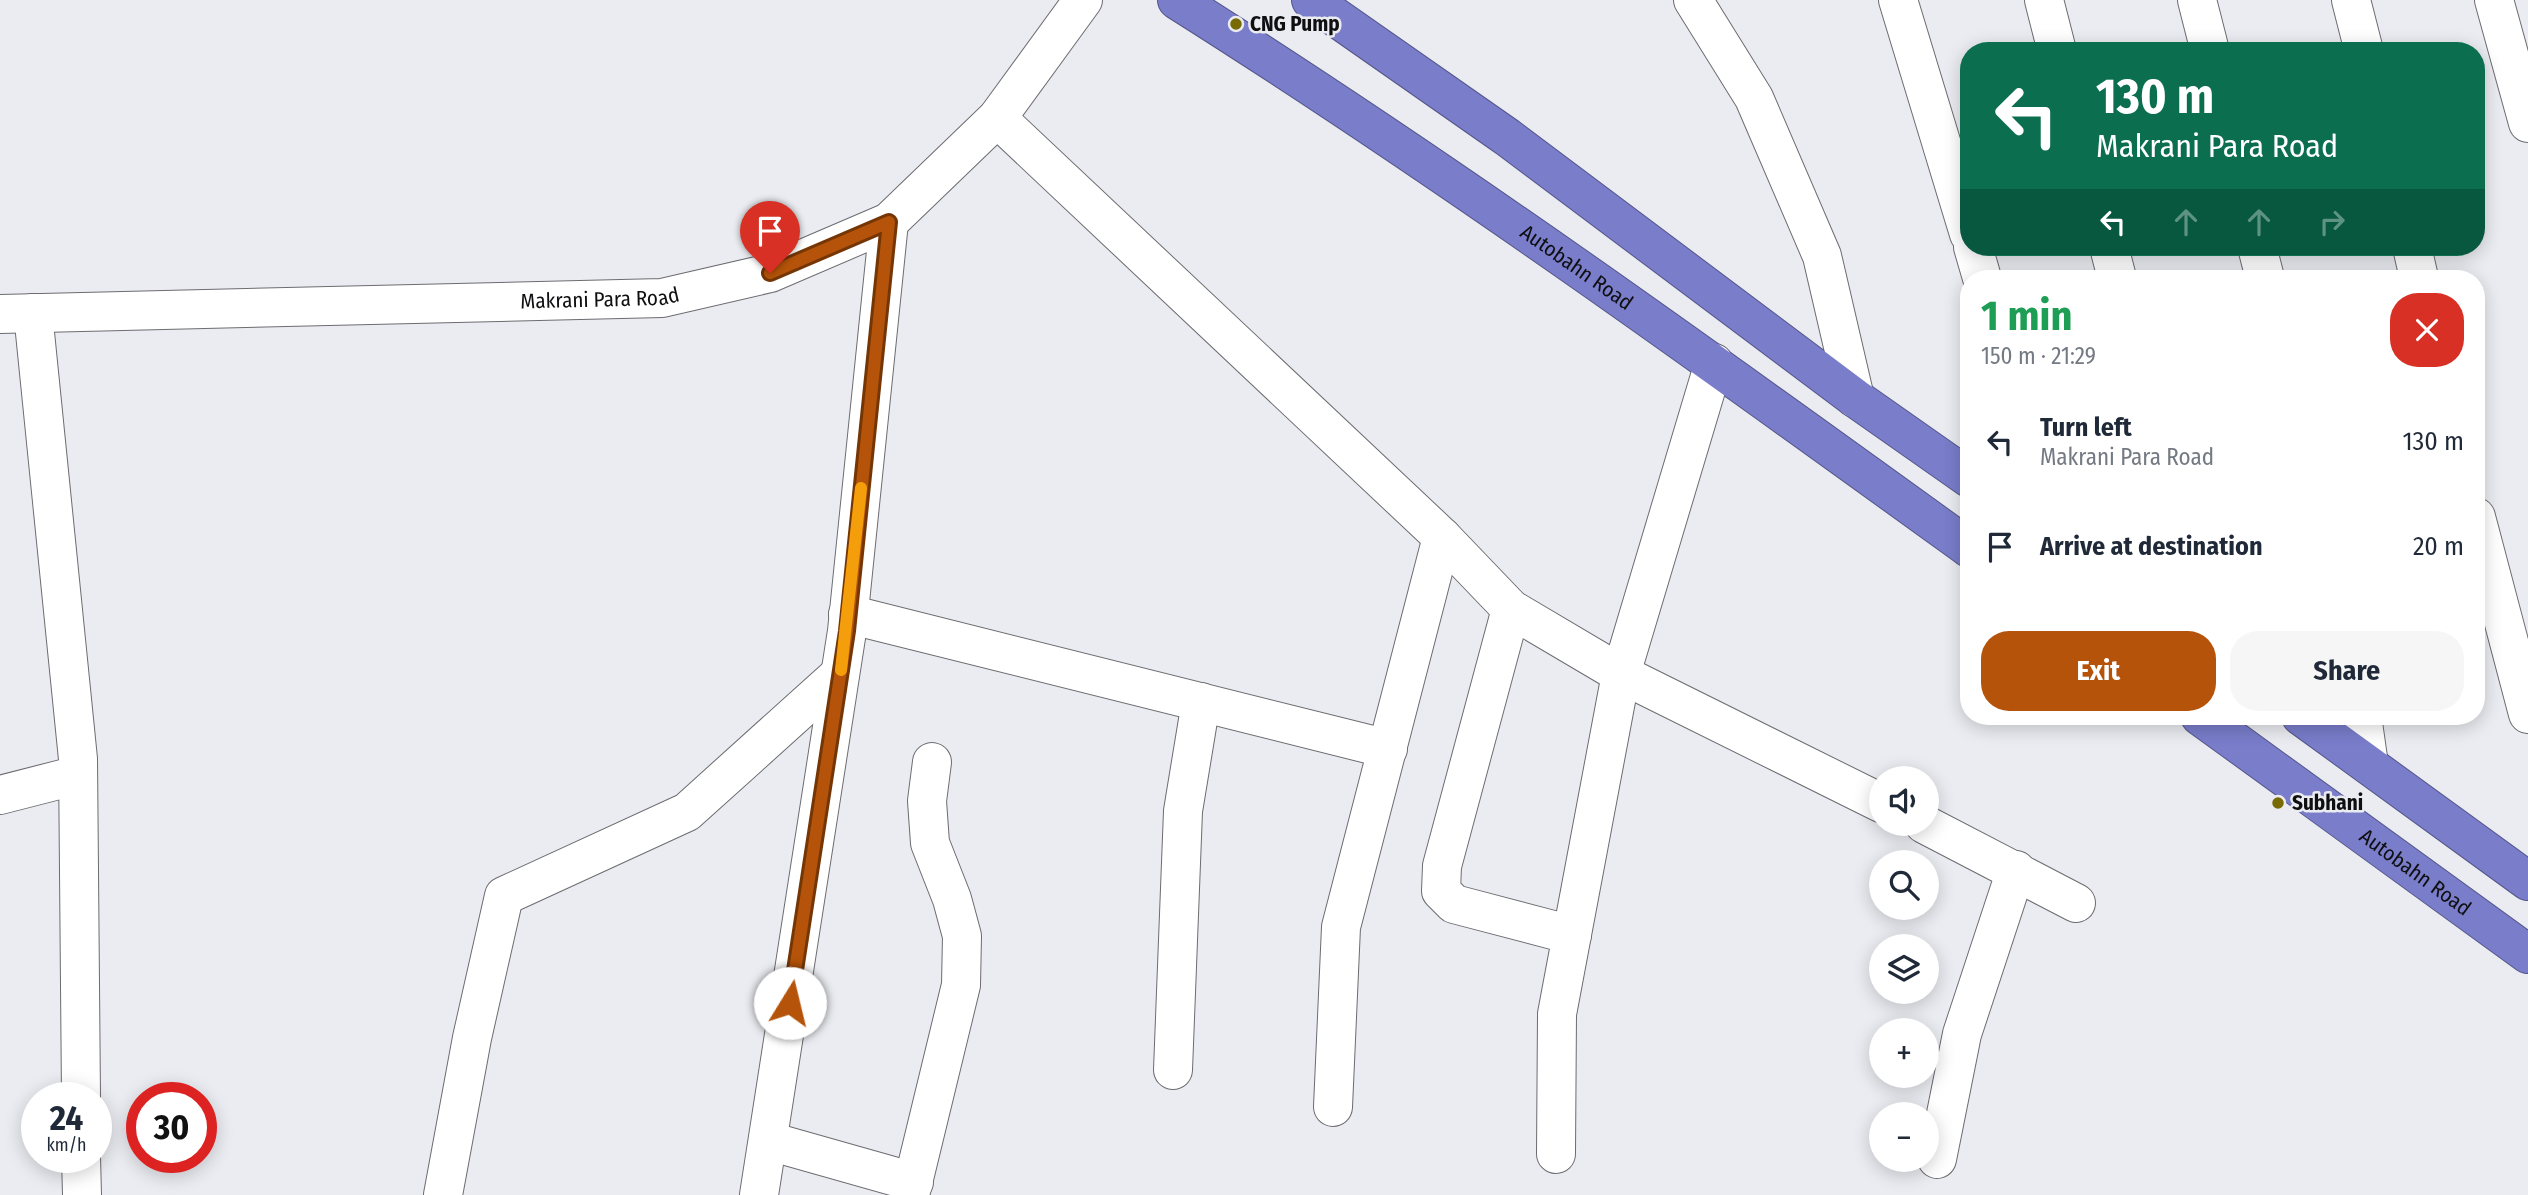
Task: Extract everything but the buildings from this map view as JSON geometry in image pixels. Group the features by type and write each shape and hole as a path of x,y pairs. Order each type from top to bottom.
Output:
{"highway":[{"name":"Autobahn Road","path":"1177,0 1258,51 1714,363 1960,541"},
{"path":"1311,0 1507,137 1855,398 1960,472"},
{"name":"Autobahn Road","path":"2212,725 2528,954"},
{"path":"2313,725 2521,868"}],"street":[{"name":"Makrani Para Road","path":"16,313 662,298 770,273 889,222 997,118 1083,0"},
{"path":"1693,0 1754,98 1822,256 1855,398"},
{"path":"1898,0 1960,204"},
{"path":"2044,0 2055,42"},
{"path":"2197,0 2208,42"},
{"path":"2351,0 2362,42"},
{"path":"2494,0 2528,122"},
{"path":"997,118 1442,537 1511,609 1621,674 1869,797"},
{"path":"759,1195 840,674 889,222"},
{"path":"16,313 78,775 81,1082"},
{"path":"1556,1154 1557,1014 1621,674 1714,363"},
{"path":"1333,1107 1341,927 1442,537"},
{"path":"2485,551 2528,714"},
{"path":"1511,609 1442,866 1441,891 1454,904 1572,935"},
{"path":"848,614 1388,749"},
{"path":"443,1195 472,1038 504,896 687,812 840,674"},
{"path":"1173,1070 1183,811 1201,702"},
{"path":"2363,725 2369,765"},
{"path":"769,1141 912,1189 961,985 962,936 952,898 930,843 927,801 932,762"},
{"path":"0,794 78,775"},
{"path":"1939,832 2076,903"},
{"path":"1939,1149 1962,1034 2016,870"},
{"path":"81,1173 82,1195"}],"slow traffic":[{"path":"841,670 861,488"}],"place":[{"name":"CNG Pump","path":"1236,24"},
{"name":"Subhani","path":"2278,803"}],"route":[{"path":"770,273 889,222 847,631 790,1003"}]}
